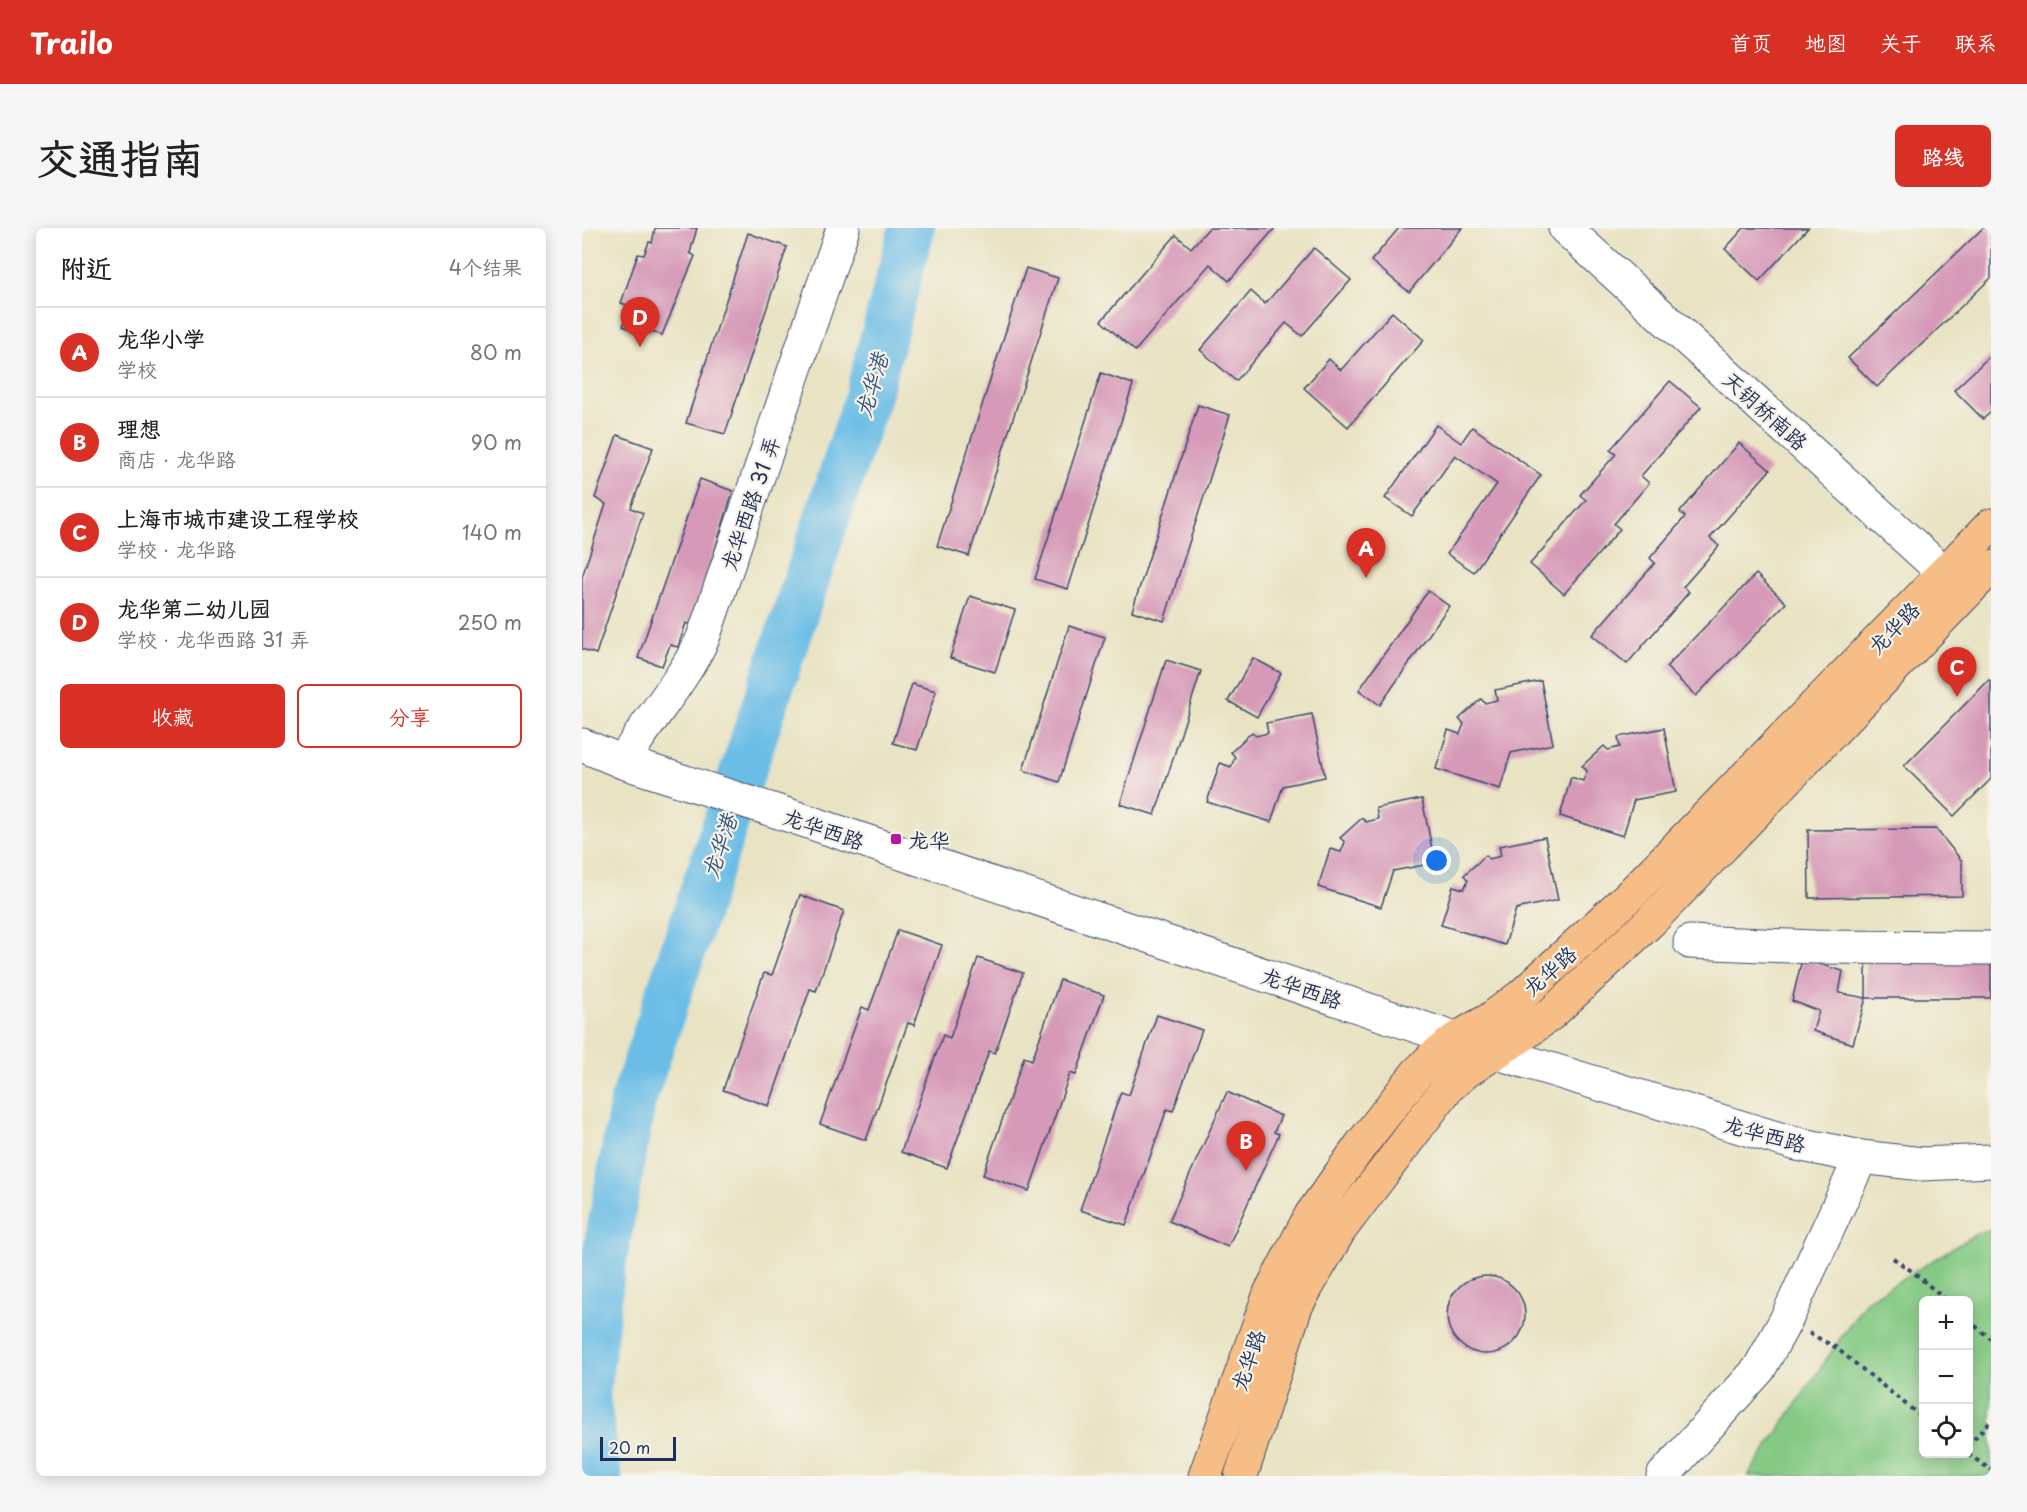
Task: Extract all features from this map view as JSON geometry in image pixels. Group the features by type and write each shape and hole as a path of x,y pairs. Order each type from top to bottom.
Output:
{"main road":[{"name":"龙华路","path":"1241,1476 1296,1306 1339,1231 1448,1087 1494,1052 1551,1014 1652,920 1956,583 1991,525"},
{"name":"龙华路","path":"1205,1476 1270,1293 1311,1215 1361,1145 1417,1073 1456,1039 1490,1020 1521,996 1630,895 1956,583 1991,567"}],"street":[{"name":"龙华西路 31 弄","path":"623,762 646,724 692,661 703,638 843,228"},
{"name":"天钥桥南路","path":"1565,228 1956,583"},
{"name":"龙华西路","path":"582,745 670,778 785,814 1494,1052 1793,1143 1861,1157 1922,1164 1991,1161"},
{"name":"龙华西路","path":"582,766 623,762"},
{"path":"1690,942 1991,948"},
{"path":"1663,1476 1759,1369 1786,1320 1861,1157"}],"path":[{"path":"1893,1258 1941,1296"},
{"path":"1973,1324 1991,1339"},
{"path":"1835,1347 1919,1416"},
{"path":"1973,1440 1991,1420"},
{"path":"1973,1457 1991,1470"}],"green space":[{"path":"1991,1230 1991,1476 1748,1476 1865,1302 1976,1234"}],"building":[{"path":"655,228 697,228 690,253 695,256 662,335 639,326 636,331 623,326 630,306 621,303 638,254 644,255 649,242 652,243"},
{"path":"1209,228 1275,228 1229,281 1210,264 1135,351 1101,321 1176,235 1191,248"},
{"path":"1399,228 1462,228 1409,292 1371,261"},
{"path":"1744,228 1808,228 1759,281 1725,249"},
{"path":"1983,228 1991,228 1991,278 1877,387 1848,358"},
{"path":"748,233 787,247 725,434 686,423"},
{"path":"1314,248 1351,280 1302,336 1286,323 1236,381 1200,350 1251,291 1265,304"},
{"path":"1026,268 1058,278 969,556 937,546"},
{"path":"1392,312 1424,340 1348,427 1304,388 1329,359 1341,370"},
{"path":"1991,355 1991,412 1983,419 1954,390"},
{"path":"1101,373 1133,384 1068,589 1035,579"},
{"path":"1670,381 1701,407 1641,476 1649,483 1614,524 1620,529 1564,594 1530,564 1586,500 1580,495 1616,454 1610,450"},
{"path":"1198,405 1230,415 1164,621 1132,611"},
{"path":"1436,425 1461,443 1472,427 1541,475 1474,572 1447,554 1497,484 1455,455 1412,516 1385,498"},
{"path":"617,435 653,448 631,508 643,513 596,654 582,649 582,577 606,504 595,498"},
{"path":"1739,443 1770,470 1710,538 1719,546 1683,587 1689,592 1627,664 1592,635 1655,563 1650,558 1685,517 1680,512"},
{"path":"700,479 733,491 692,625 686,623 678,647 670,645 662,666 638,658"},
{"path":"1756,574 1786,603 1696,696 1666,667"},
{"path":"1428,591 1449,606 1380,705 1359,690"},
{"path":"970,596 1015,610 995,672 950,658"},
{"path":"1069,626 1105,637 1059,782 1023,770"},
{"path":"1253,658 1281,673 1257,717 1228,701"},
{"path":"1166,660 1201,671 1155,815 1120,804"},
{"path":"1989,680 1991,681 1991,779 1954,816 1904,766"},
{"path":"1541,681 1553,744 1511,753 1500,789 1436,769 1448,730 1460,734 1464,724 1459,719 1481,699 1485,703 1497,700 1495,690"},
{"path":"912,684 936,691 917,750 893,743"},
{"path":"1312,714 1325,777 1283,786 1271,822 1207,802 1220,763 1231,767 1235,757 1231,752 1252,732 1256,736 1268,733 1266,723"},
{"path":"1664,728 1676,792 1634,800 1623,836 1560,816 1571,777 1583,781 1587,771 1582,766 1604,746 1608,750 1620,747 1618,737"},
{"path":"1422,799 1435,863 1393,871 1381,907 1318,887 1330,849 1341,852 1345,842 1340,838 1362,818 1366,822 1378,819 1376,808"},
{"path":"1936,829 1962,861 1962,896 1809,898 1808,830"},
{"path":"1545,837 1558,900 1516,909 1505,945 1441,925 1453,886 1464,889 1468,880 1464,875 1486,855 1489,859 1501,856 1499,846"},
{"path":"800,895 844,911 816,991 810,989 769,1106 723,1090 764,973 772,975"},
{"path":"898,930 942,945 914,1025 908,1023 866,1140 820,1124 862,1007 869,1010"},
{"path":"1991,952 1991,998 1866,998 1866,953"},
{"path":"978,958 1023,973 995,1053 989,1051 947,1168 901,1152 943,1035 950,1038"},
{"path":"1802,959 1843,971 1839,993 1866,998 1853,1044 1813,1031 1819,1011 1792,1001"},
{"path":"1060,980 1104,995 1076,1075 1070,1073 1029,1191 983,1175 1024,1057 1032,1060"},
{"path":"1157,1015 1202,1030 1173,1111 1167,1109 1126,1225 1080,1210 1121,1092 1129,1095"},
{"path":"1227,1092 1281,1116 1274,1132 1279,1134 1228,1247 1169,1221"},
{"path":"1486,1276 1501,1279 1513,1288 1522,1300 1525,1315 1522,1330 1513,1342 1501,1351 1486,1354 1471,1351 1459,1342 1450,1330 1447,1315 1450,1300 1459,1288 1471,1279"}],"waterway":[{"name":"龙华港","path":"599,1476 587,1397 602,1272 633,1101 867,398 912,228"}],"place":[{"name":"龙华第二幼儿园","path":"640,347"},
{"name":"龙华小学","path":"1366,578"},
{"name":"上海市城市建设工程学校","path":"1957,697"},
{"name":"龙华","path":"896,839"},
{"name":"理想","path":"1246,1171"}]}
